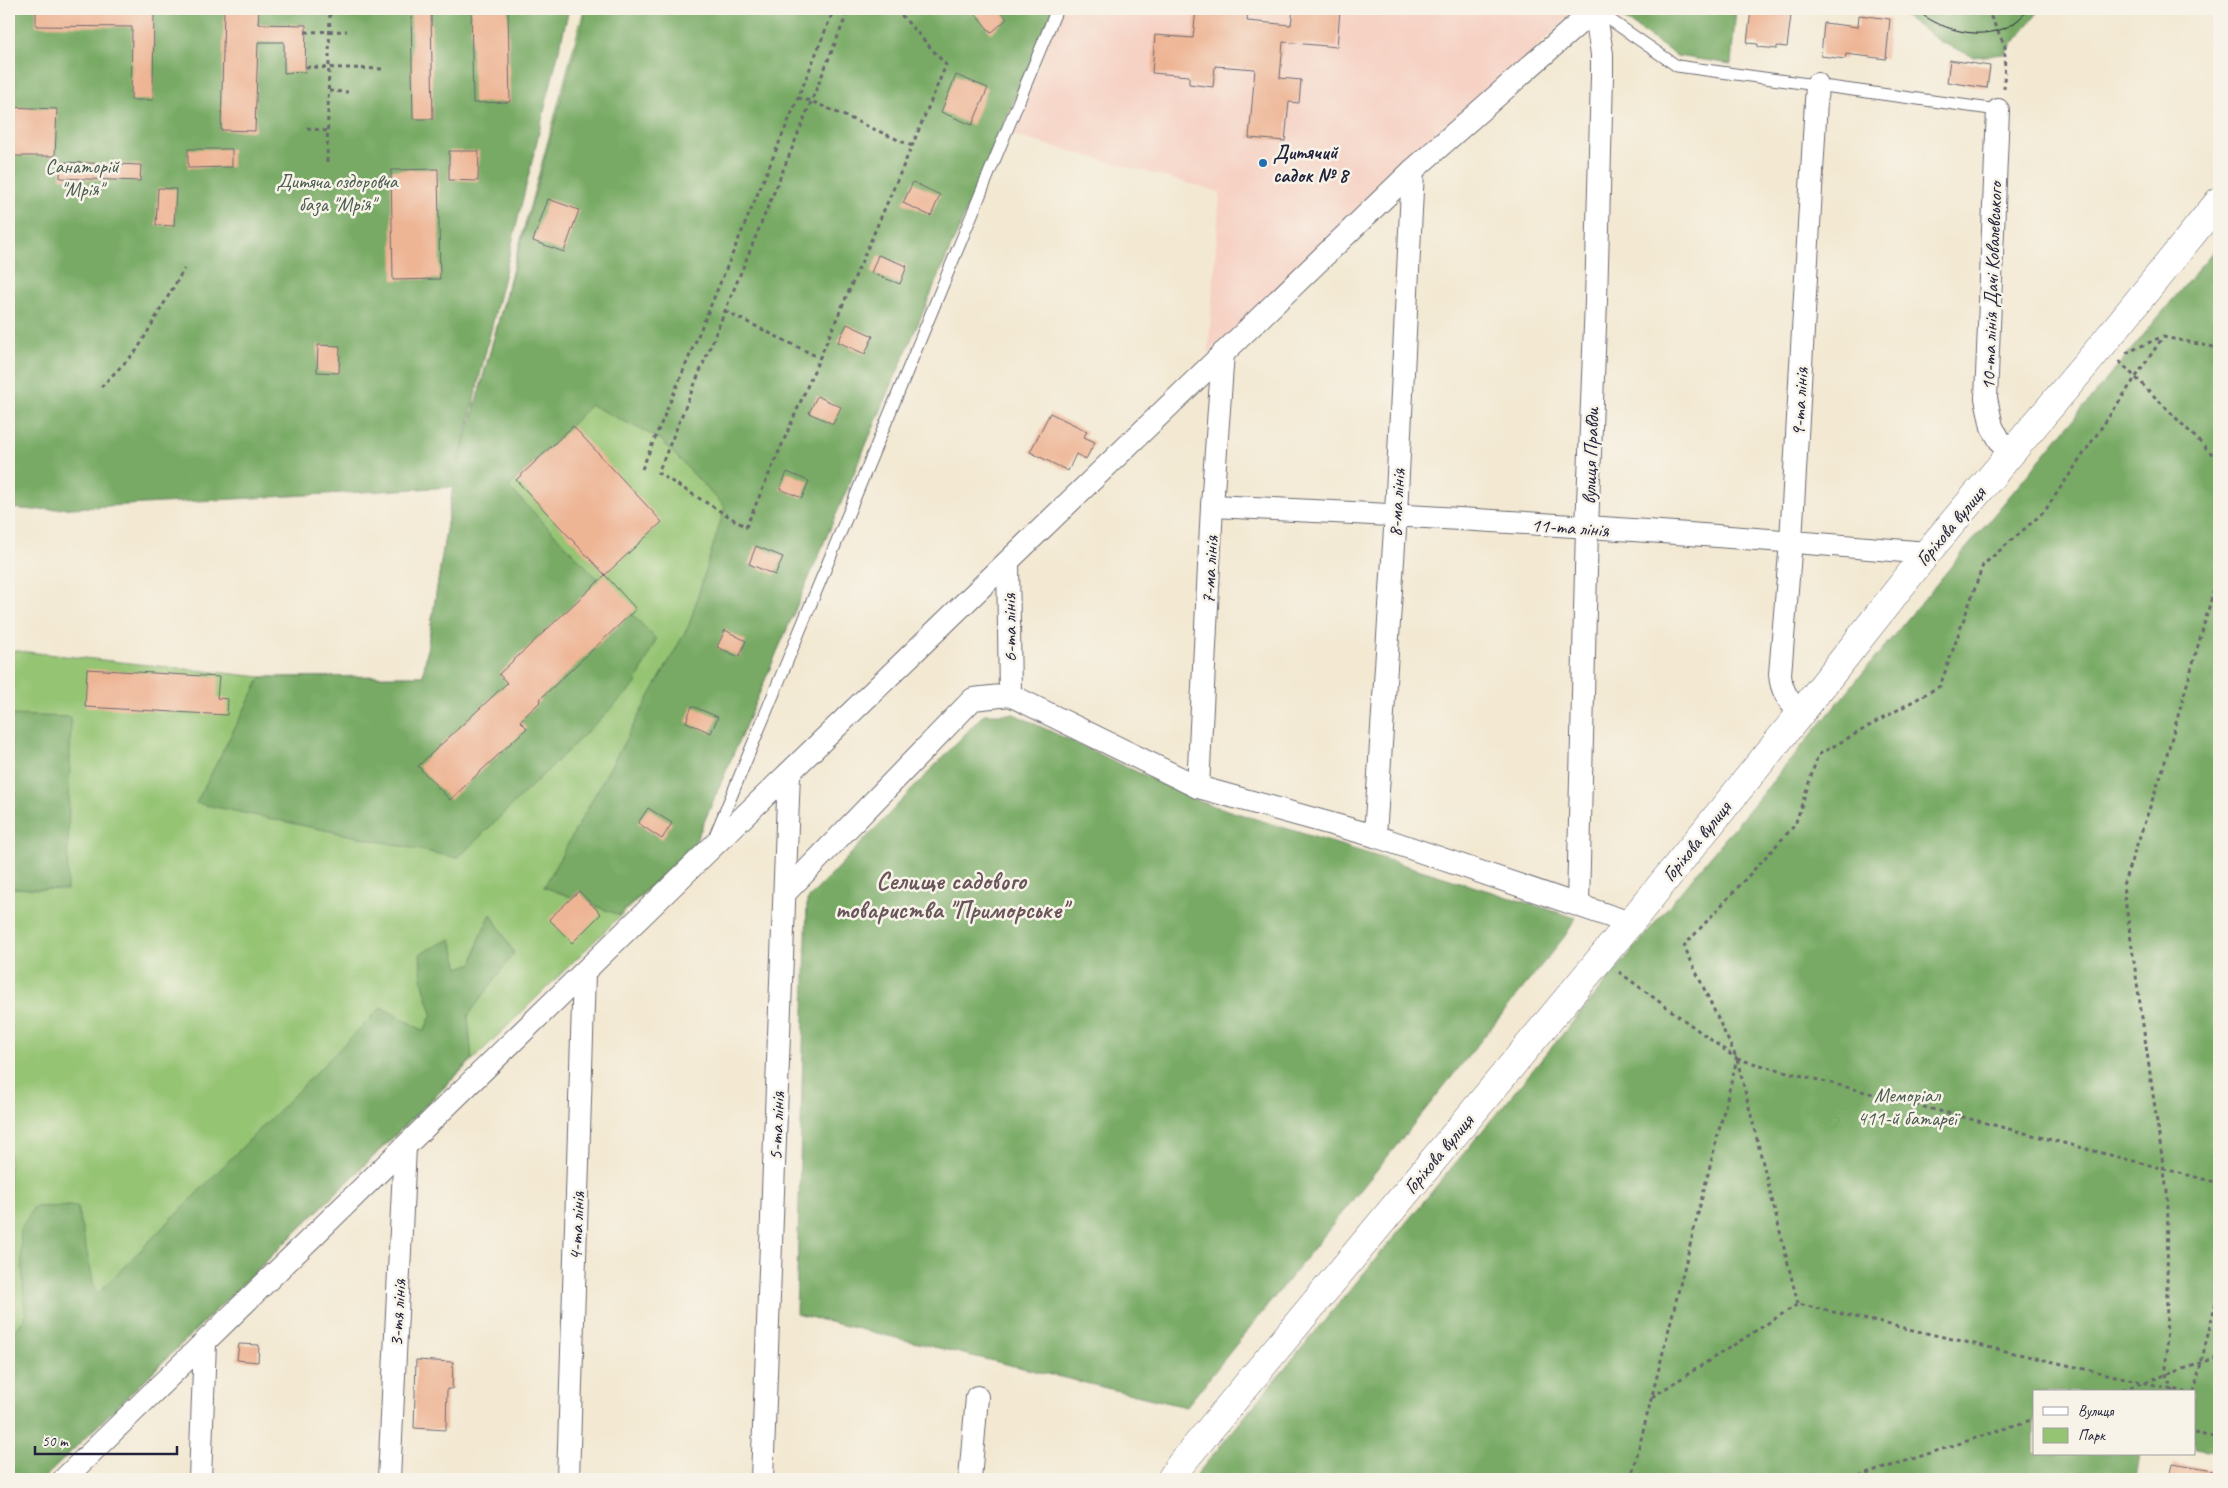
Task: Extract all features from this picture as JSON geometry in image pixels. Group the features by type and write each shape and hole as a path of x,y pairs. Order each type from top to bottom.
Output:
{"street":[{"path":"64,1479 708,851 1413,170 1595,9"},
{"name":"вулиця Правди","path":"1578,904 1587,528 1602,76 1602,54 1595,9"},
{"name":"9-та лінія","path":"1800,714 1785,695 1781,684 1817,84"},
{"name":"10-та лінія Дачі Ковалевського","path":"1998,110 1986,398 1992,427 2009,456"},
{"name":"8-ма лінія","path":"1375,836 1396,514 1413,170"},
{"name":"Горіхова вулиця","path":"1171,1479 1212,1426 1630,923 1800,714 1927,553 2103,344 2219,201"},
{"name":"7-ма лінія","path":"1198,788 1212,506 1223,353"},
{"name":"11-та лінія","path":"1212,506 1396,514 1791,541 1927,553"},
{"name":"6-та лінія","path":"1008,562 1010,695"},
{"path":"785,893 973,698 1010,695 1198,788 1375,836 1630,923"},
{"name":"5-та лінія","path":"762,1479 789,773"},
{"name":"4-та лінія","path":"568,1479 584,973"},
{"name":"3-тя лінія","path":"389,1479 405,1147"},
{"path":"200,1479 205,1342"},
{"path":"970,1479 977,1397"}],"lane":[{"path":"708,851 1057,9"},
{"path":"1595,9 1677,66 1998,110"}],"path":[{"path":"327,162 330,9"},
{"path":"642,469 834,9"},
{"path":"849,9 658,473 746,527 946,64 896,9"},
{"path":"1987,9 2005,46 2004,93 1998,110"},
{"path":"305,32 346,31"},
{"path":"306,67 329,66 385,69"},
{"path":"328,91 348,92"},
{"path":"798,98 811,101 912,146"},
{"path":"307,128 327,131"},
{"path":"101,387 137,350 184,270"},
{"path":"725,311 820,358"},
{"path":"1798,1304 1737,1059 1684,946 1795,825 1818,755 1940,686 1983,565 2044,512 2163,336 2219,348"},
{"path":"2103,344 2219,461"},
{"path":"2172,1390 2166,1374 2168,1199 2162,1168 2123,885 2162,772 2219,572"},
{"path":"1601,958 1737,1059 2219,1183"},
{"path":"1631,1479 1737,1059"},
{"path":"2194,1390 2219,1289"},
{"path":"1652,1397 1798,1304 2144,1382 2172,1390"},
{"path":"2122,1390 2219,1357"},
{"path":"1850,1479 2033,1420"},
{"path":"2196,1433 2219,1438"}],"shaded area":[{"name":"Дитячий садок № 8","path":"1062,9 1578,9 1208,353 1220,192 1011,135"}],"green space":[{"path":"9,9 569,9 458,466 587,9 1053,9 695,843 619,915 544,887 689,625 725,507 660,439 591,405 509,487 656,639 635,685 458,858 196,803 261,677 423,676 453,487 35,510 9,508"},
{"path":"584,9 1053,9 695,843 43,1479 9,1479 9,650 261,677 423,676 453,486"},
{"path":"1610,9 1736,9 1731,64 1677,56"},
{"path":"1894,9 2041,9 2004,54 1974,57 1941,42"},
{"name":"Меморіал 411-й батареї","path":"2219,244 2219,1452 2196,1448 2196,1390 2033,1390 2033,1456 2140,1456 2136,1479 1193,1479"},
{"path":"984,714 1014,714 1201,802 1576,918 1565,936 1186,1407 796,1314 807,900"},
{"path":"9,715 71,717 67,890 9,888"},
{"path":"491,914 514,953 468,1016 472,1059 43,1479 9,1479 9,1338 25,1318 20,1230 34,1207 77,1206 96,1295 381,1007 424,1031 432,1014 422,980 420,953 451,939 459,968 473,963 480,936"}],"building":[{"path":"36,9 154,9 153,100 131,100 132,27 36,26"},
{"path":"224,9 259,9 258,24 306,25 305,72 284,73 284,42 258,42 255,131 221,130"},
{"path":"471,9 508,9 510,102 473,103"},
{"path":"972,9 999,9 1007,19 991,33"},
{"path":"1196,9 1248,9 1247,21 1291,25 1293,9 1340,10 1337,47 1283,42 1280,78 1301,80 1299,103 1289,102 1285,141 1249,138 1255,69 1215,66 1213,87 1189,84 1189,76 1152,73 1155,35 1193,38"},
{"path":"1751,10 1791,15 1787,47 1777,46 1777,49 1758,47 1758,44 1747,43"},
{"path":"431,12 433,119 413,119 411,13"},
{"path":"1859,15 1890,19 1886,59 1846,54 1845,59 1821,56 1824,23 1858,27"},
{"path":"1950,60 1990,66 1987,88 1947,82"},
{"path":"956,75 988,88 972,125 941,112"},
{"path":"9,107 57,109 55,156 9,156"},
{"path":"188,149 232,149 232,167 188,168"},
{"path":"449,151 479,151 478,181 449,180"},
{"path":"61,162 141,165 140,181 60,178"},
{"path":"438,169 440,279 393,280 391,170"},
{"path":"913,182 940,195 931,216 903,203"},
{"path":"158,188 176,189 174,226 156,225"},
{"path":"548,199 579,210 564,252 533,241"},
{"path":"878,255 907,266 900,284 871,273"},
{"path":"847,324 873,336 865,354 838,342"},
{"path":"318,345 340,346 339,373 317,372"},
{"path":"817,396 841,407 833,424 809,413"},
{"path":"1050,413 1087,431 1084,437 1095,442 1086,459 1076,454 1068,471 1030,452"},
{"path":"573,426 662,522 605,575 516,480"},
{"path":"787,472 809,481 802,498 780,489"},
{"path":"756,546 783,557 775,575 749,564"},
{"path":"605,575 636,609 540,699 541,701 520,721 527,728 450,800 418,766 507,683 499,674"},
{"path":"725,630 746,641 739,657 717,647"},
{"path":"87,669 219,677 217,698 228,699 227,715 85,707"},
{"path":"692,706 718,717 711,733 686,722"},
{"path":"648,808 672,823 662,839 638,823"},
{"path":"579,891 601,914 572,943 549,919"},
{"path":"239,1344 259,1345 258,1362 237,1360"},
{"path":"416,1360 453,1362 452,1389 447,1389 446,1430 414,1428"},
{"path":"2173,1463 2219,1471 2218,1479 2170,1479"}],"tram line":[{"path":"1915,9 1927,18 1942,25 1973,33 1989,33 2004,29 2017,21 2028,9"}],"place":[{"name":"Дитячий садок № 8","path":"1263,163"}],"district":[{"name":"Селище садового товариства \"Приморське\"","path":"951,894"}],"park label":[{"name":"Санаторій \"Мрія\"","path":"82,178"},
{"name":"Дитяча оздоровча база \"Мрія\"","path":"337,192"}]}
